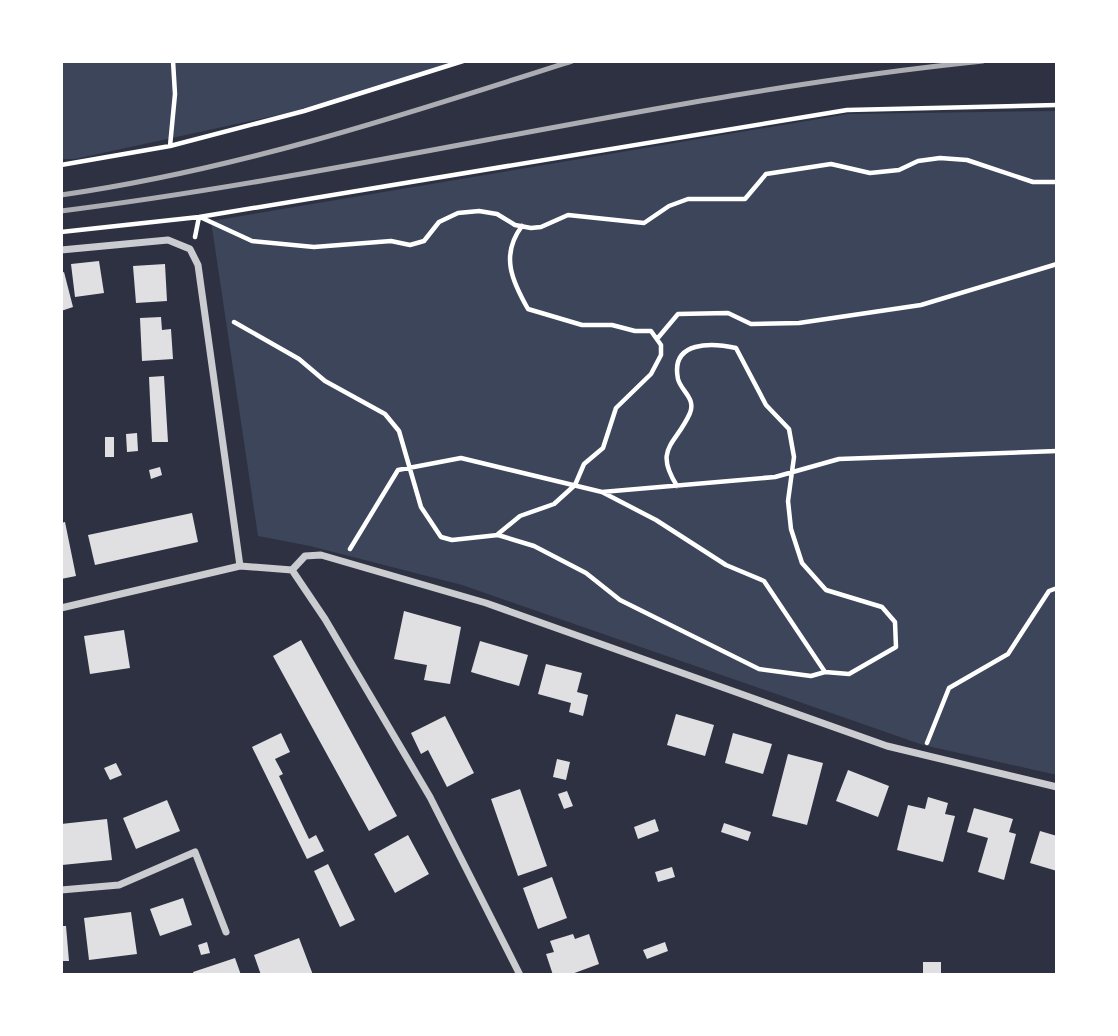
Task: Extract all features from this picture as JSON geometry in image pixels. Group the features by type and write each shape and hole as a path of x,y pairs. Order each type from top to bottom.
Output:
{"street":[{"path":"61,250 168,240 190,249 198,265 240,566"},
{"path":"292,570 305,556 321,555 486,603 921,757 1057,787"},
{"path":"61,608 240,566 292,570"},
{"path":"292,570 325,619 430,797 520,975"},
{"path":"61,890 119,885 195,852 226,932"}],"path":[{"path":"170,146 175,94 173,61"},
{"path":"61,165 170,146 304,111 463,61"},
{"path":"61,232 199,217 847,110 1057,105"},
{"path":"199,217 252,241 314,247 391,242 410,245 424,241 439,222 458,213 479,211 497,215 522,226 541,228 568,215 631,224 644,223 668,206 688,199 745,199 766,174 831,164 870,173 899,170 929,160 967,160 1033,182 1057,182"},
{"path":"498,535 520,516 554,504 575,485 584,464 603,447 616,408 651,374 661,355 657,339 651,331 635,331 612,325 582,325 528,309 512,281 508,260 513,237 522,226"},
{"path":"657,339 678,314 728,313 751,324 799,323 921,305 1057,264"},
{"path":"234,322 299,359 326,381 386,414 399,431 421,507 441,537 452,540 498,535 544,552 586,573 620,600 759,669 811,676 825,673 849,674 896,647 895,622 882,607 826,590 802,563 791,529 788,501 793,472 789,429 766,405 736,348 710,343 688,349 678,363 678,380 690,396 691,411 666,449 666,469 677,486"},
{"path":"602,492 775,477 839,459 1057,451"},
{"path":"343,562 361,527 398,470 461,458 602,492 656,520 726,565 764,581 825,673"},
{"path":"921,757 949,688 1008,654 1049,591 1057,588"}],"shaded area":[{"path":"61,61 459,61 333,103 75,159 61,159"},
{"path":"1057,111 1057,775 923,745 462,585 310,546 258,536 211,221 848,114"}],"building":[{"path":"99,261 104,293 75,297 71,264"},
{"path":"165,264 167,301 136,303 133,266"},
{"path":"64,272 73,307 61,311 61,273"},
{"path":"161,317 162,330 171,329 173,359 142,361 140,318"},
{"path":"164,376 168,442 152,442 149,377"},
{"path":"137,433 138,451 127,452 126,434"},
{"path":"105,437 114,437 114,457 105,457"},
{"path":"160,467 162,475 151,479 149,470"},
{"path":"192,513 198,542 95,565 88,535"},
{"path":"65,522 76,576 61,579 61,523"},
{"path":"404,611 461,627 450,684 424,680 427,665 394,659"},
{"path":"124,630 130,668 90,674 84,636"},
{"path":"301,640 397,816 369,831 273,656"},
{"path":"480,641 528,655 519,686 471,672"},
{"path":"546,664 582,673 577,692 588,695 583,716 569,712 571,703 538,694"},
{"path":"676,714 714,725 705,756 667,745"},
{"path":"445,716 474,773 447,787 428,750 421,754 411,733"},
{"path":"281,733 290,752 275,759 283,774 279,776 309,839 316,835 324,851 307,859 252,747"},
{"path":"733,733 772,744 763,774 725,763"},
{"path":"788,754 823,763 807,825 772,816"},
{"path":"557,759 570,762 566,780 553,777"},
{"path":"116,763 122,775 110,780 104,768"},
{"path":"848,770 889,786 878,817 836,801"},
{"path":"520,789 547,866 518,876 491,799"},
{"path":"567,791 573,806 564,809 558,794"},
{"path":"928,797 948,803 945,814 955,816 943,862 897,850 908,805 925,809"},
{"path":"167,800 180,831 136,849 123,818"},
{"path":"974,808 1013,819 1009,832 1016,834 1004,880 978,872 988,838 967,832"},
{"path":"107,819 112,860 62,865 61,824"},
{"path":"655,819 659,831 638,839 634,827"},
{"path":"724,823 751,832 748,841 721,832"},
{"path":"1040,831 1057,836 1057,871 1030,863"},
{"path":"408,835 429,874 395,893 374,854"},
{"path":"328,864 355,920 340,927 314,871"},
{"path":"672,867 675,877 658,882 655,872"},
{"path":"552,877 567,918 538,929 523,888"},
{"path":"183,898 192,925 160,936 150,909"},
{"path":"131,912 137,954 89,960 84,918"},
{"path":"61,926 66,926 69,961 61,961"},
{"path":"573,934 575,939 589,934 599,964 569,975 553,975 546,954 554,952 550,941"},
{"path":"299,938 313,975 261,975 254,955"},
{"path":"207,942 210,953 201,955 198,945"},
{"path":"665,942 668,951 647,959 643,950"},
{"path":"235,958 241,975 194,975 193,972"},
{"path":"923,962 941,962 941,975 923,975"}],"railway":[{"path":"61,195 255,156 383,121 572,61"},
{"path":"61,211 292,176 752,92 983,61"}]}
